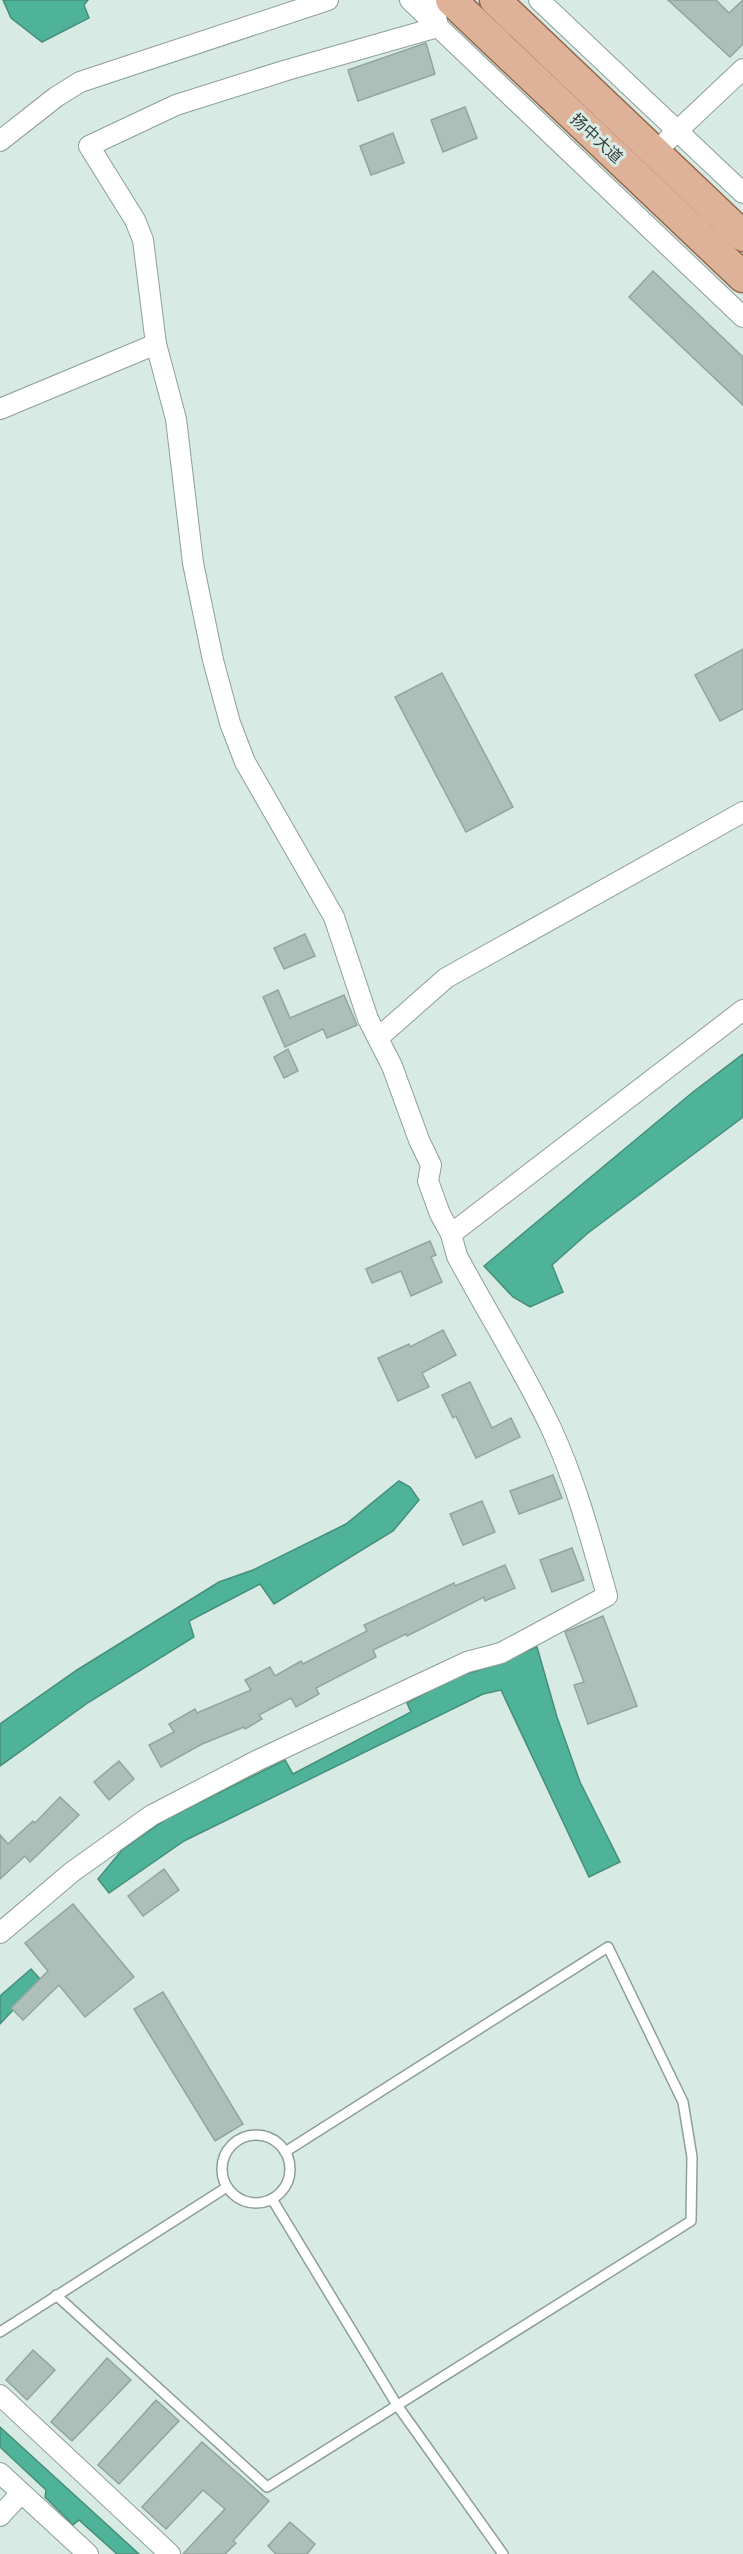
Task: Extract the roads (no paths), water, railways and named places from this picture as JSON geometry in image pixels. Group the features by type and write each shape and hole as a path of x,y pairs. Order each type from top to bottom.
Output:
{"main road":[{"name":"扬中大道","path":"451,0 743,277"},
{"name":"扬中大道","path":"495,0 743,236"},
{"path":"634,173 655,152"}],"street":[{"path":"0,141 80,81 328,0"},
{"path":"410,0 743,317"},
{"path":"433,0 438,27"},
{"path":"539,0 743,193"},
{"path":"0,1933 72,1872 152,1815 256,1761 467,1662 501,1653 607,1596 580,1500 552,1430 525,1376 457,1256 451,1234 440,1214 428,1181 432,1165 419,1140 392,1066 368,1019 334,916 245,762 230,723 213,660 195,574 176,419 156,344 143,240 135,220 89,146 176,105 287,70 438,27"},
{"path":"655,152 743,69"},
{"path":"0,409 156,344"},
{"path":"378,1038 446,978 743,812"},
{"path":"451,1234 743,1011"},
{"path":"0,2395 170,2554"},
{"path":"0,2473 88,2554"},
{"path":"0,2516 21,2493"}],"lane":[{"path":"56,2295 267,2487 691,2221 692,2157 683,2102 608,1947 285,2152"},
{"path":"251,2135 264,2135 277,2141 285,2152 290,2164 289,2178 282,2190 272,2199 247,2202 235,2196 226,2187 222,2174 223,2160 228,2148 238,2139 251,2135"},
{"path":"0,2332 226,2187"},
{"path":"272,2199 397,2405 503,2554"}]}
